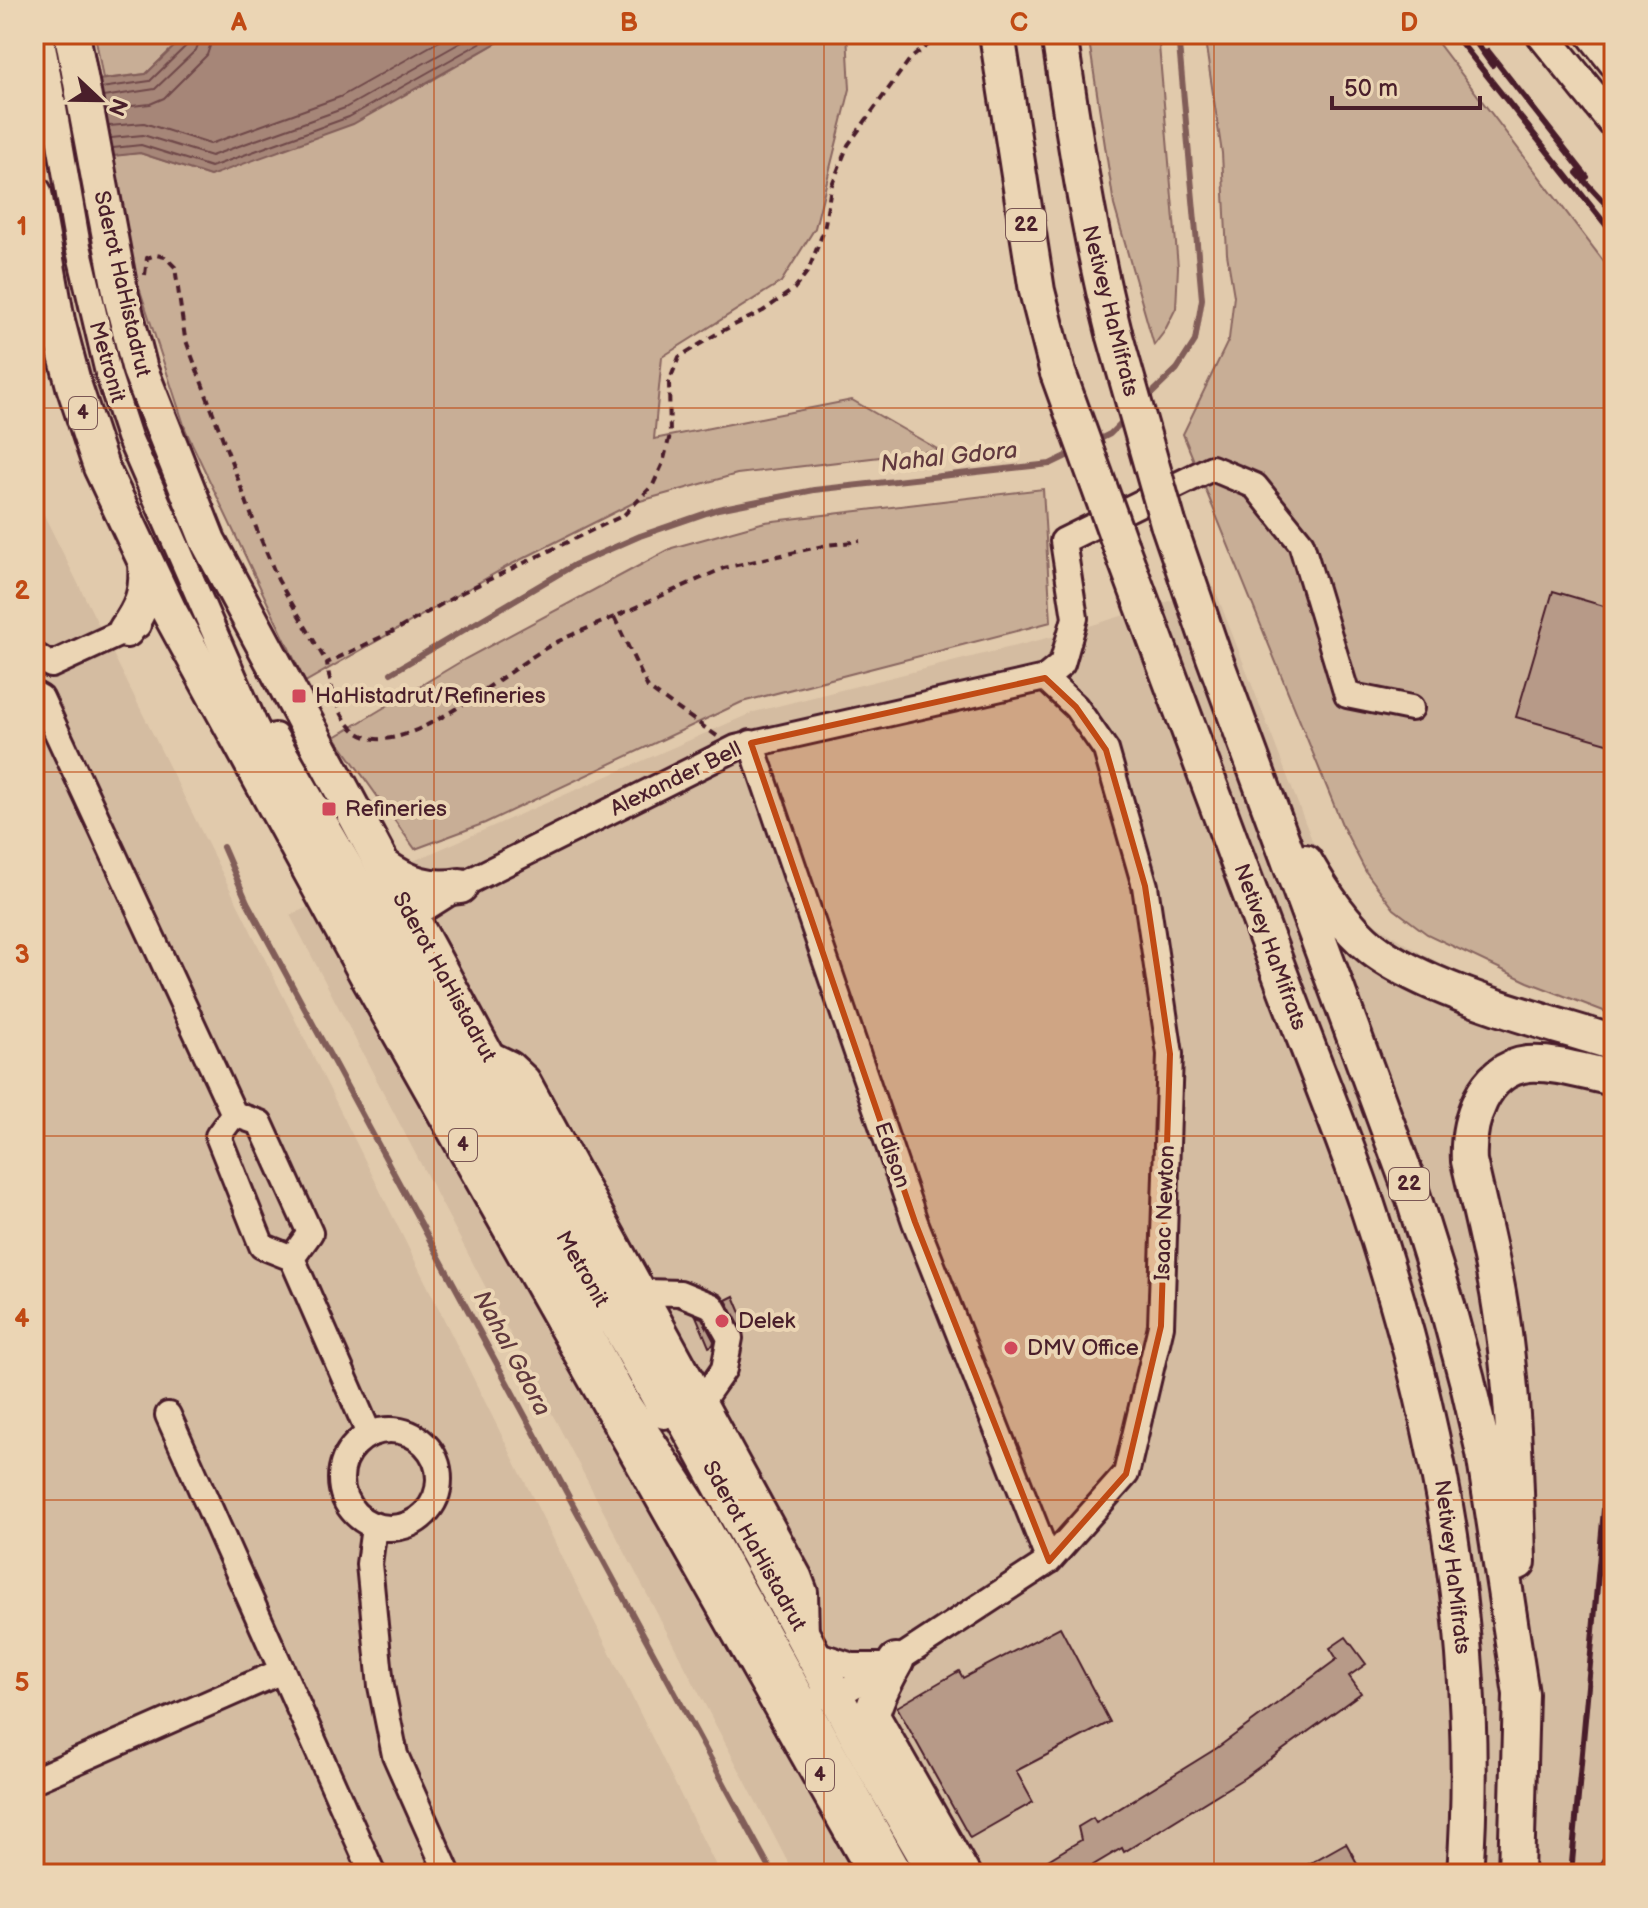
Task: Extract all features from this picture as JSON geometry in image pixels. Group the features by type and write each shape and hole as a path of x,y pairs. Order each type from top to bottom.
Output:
{"highway":[{"name":"Netivey HaMifrats","path":"997,34 1037,291 1058,373 1366,1203 1422,1391 1452,1533 1461,1614 1467,1737 1465,1874"},
{"name":"Sderot HaHistadrut","path":"58,42 94,248 208,541 383,866 388,946"},
{"name":"Netivey HaMifrats","path":"1061,50 1078,172 1097,266 1168,523 1213,654 1410,1187 1447,1305 1484,1453 1521,1694 1516,1874"},
{"name":"Sderot HaHistadrut","path":"34,193 57,321 74,386 101,467 146,564 188,600 388,946 765,1676 876,1874"},
{"path":"126,630 144,601 148,584 146,564"},
{"path":"1213,654 1300,852 1322,893 1372,949 1404,969 1471,999 1614,1043"},
{"path":"383,866 417,885 438,889 460,886"},
{"name":"Sderot HaHistadrut","path":"388,946 427,946 809,1646 819,1694 872,1763 936,1874"},
{"path":"1521,1694 1514,1440 1498,1294 1469,1161 1468,1141 1479,1103 1488,1087 1508,1070 1527,1064 1554,1066 1614,1078"},
{"path":"872,1763 868,1729 873,1708 896,1661"}],"main road":[{"path":"1542,34 1614,123"}],"street":[{"name":"Metronit","path":"94,248 108,373 188,600 289,758 628,1403 819,1694 921,1874"},
{"path":"1045,678 1062,664 1075,618 1063,541 1212,468 1255,486 1301,543 1347,695 1411,708"},
{"path":"188,600 206,561 208,541"},
{"path":"34,655 51,665 188,600 212,602 248,618"},
{"name":"Alexander Bell","path":"388,946 460,886 744,746 1045,678"},
{"name":"Isaac Newton","path":"819,1694 896,1661 1049,1561 1126,1474 1151,1371 1161,1326 1170,1054 1145,886 1106,750 1076,707 1045,678"},
{"path":"34,694 41,698 234,1114 260,1123 310,1233 292,1258"},
{"name":"Edison","path":"744,746 915,1222 1049,1561"},
{"name":"Alexander Bell","path":"427,946 432,921 460,886"},
{"path":"484,1051 511,1064 527,1079 645,1292 799,1576 805,1592 809,1646"},
{"path":"234,1114 218,1136 262,1246 292,1258 369,1434"},
{"path":"645,1292 680,1293 712,1306 730,1338 724,1369 703,1399"},
{"path":"168,1415 373,1874"},
{"path":"384,1430 415,1436 436,1460 440,1476 438,1492 421,1518 407,1526 391,1529 374,1527 354,1512 342,1491 341,1474 345,1458 355,1444 369,1434 384,1430"},
{"path":"374,1527 369,1564 381,1686 395,1755 448,1874"},
{"name":"Isaac Newton","path":"809,1646 842,1664 864,1668 896,1661"},
{"path":"34,1780 282,1671"},
{"path":"765,1676 819,1694"},
{"name":"Metronit","path":"819,1694 901,1874"},
{"path":"873,1708 968,1874"},
{"path":"1613,1874 1614,1867"}],"path":[{"path":"327,663 398,629 463,592 624,515 653,485 663,463 670,435 669,382 679,357 763,311 794,289 808,271 824,230 831,187 848,145 910,59 942,34"},
{"path":"156,255 165,257 175,267 185,338 278,580 327,663 333,697 345,718 361,734 377,739 409,733 458,707 552,645 724,568 827,545 860,541"},
{"path":"614,617 648,688 744,746"}],"highlighted area":[{"path":"1045,678 1076,707 1106,750 1145,886 1170,1054 1161,1326 1126,1474 1049,1561 915,1222 751,743"}],"shaded area":[{"path":"95,34 187,34 146,74 103,79"},
{"path":"512,34 847,34 850,89 815,228 781,282 662,357 654,439 852,400 939,450 737,474 633,503 508,566 305,682 186,431 135,275 108,156 140,153 210,176 422,86"},
{"path":"1088,34 1158,34 1178,267 1176,308 1154,345 1114,205"},
{"path":"1204,34 1431,34 1614,275 1614,1015 1528,982 1427,934 1394,909 1366,872 1343,827 1183,434 1229,339 1234,296 1227,254 1222,153"},
{"path":"1043,489 1051,622 742,702 485,823 415,849 335,737 465,659 672,548 765,522"},
{"path":"34,495 720,1874 34,1874"},
{"path":"1214,587 1322,866 1357,912 1422,954 1521,1001 1614,1022 1614,1874 794,1874 290,915 754,712 1067,633"}],"water":[{"path":"187,34 512,34 353,124 210,176 140,153 34,165 34,88 146,74"}],"building":[{"path":"1553,591 1614,609 1614,745 1516,717"},
{"path":"734,1296 748,1330 743,1332 726,1300"},
{"path":"696,1316 702,1318 714,1341 709,1347"},
{"path":"1060,1627 1110,1722 1016,1771 1033,1802 970,1838 897,1707 959,1671 963,1678"},
{"path":"1346,1637 1366,1664 1349,1676 1361,1693 1244,1778 1124,1852 1122,1848 1090,1867 1095,1874 1050,1874 1043,1863 1081,1840 1078,1827 1093,1818 1096,1823 1217,1748 1337,1659 1330,1648"},
{"path":"1346,1843 1363,1874 1291,1874"}],"waterway":[{"name":"Nahal Gdora","path":"1146,399 1177,369 1195,341 1202,299 1178,34"},
{"name":"Nahal Gdora","path":"1094,442 1110,434 1126,418"},
{"name":"Nahal Gdora","path":"391,673 574,565 640,536 718,509 814,490 1050,464 1077,451"},
{"name":"Nahal Gdora","path":"223,847 247,902 773,1874"}],"railway":[{"path":"1454,34 1614,235"},
{"path":"1470,34 1492,65"},
{"path":"1488,51 1587,177"},
{"path":"1577,173 1614,213"},
{"path":"1571,1874 1614,1399"}],"place":[{"name":"HaHistadrut/Refineries","path":"299,696"},
{"name":"Refineries","path":"329,809"},
{"name":"Delek","path":"722,1321"},
{"name":"DMV Office","path":"1011,1348"}]}
